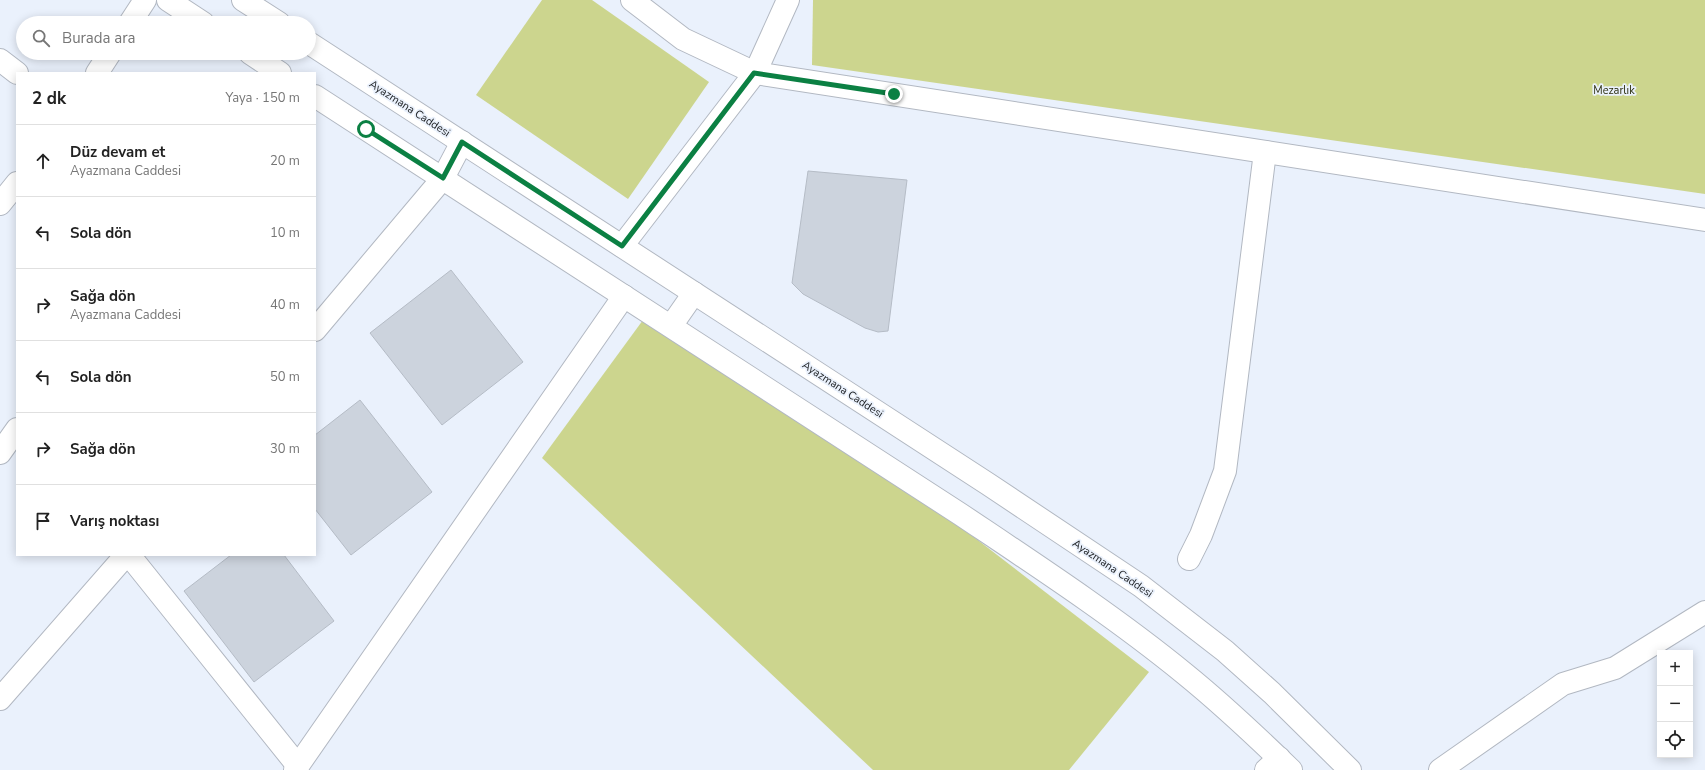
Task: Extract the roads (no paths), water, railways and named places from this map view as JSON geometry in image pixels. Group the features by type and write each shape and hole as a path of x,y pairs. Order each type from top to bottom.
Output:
{"street":[{"path":"135,16 145,0"},
{"path":"168,0 192,16"},
{"path":"243,0 268,16"},
{"path":"632,0 684,40 754,73 1705,220"},
{"path":"622,246 754,73 788,0"},
{"name":"Ayazmana Caddesi","path":"316,48 988,484 1141,586 1225,650 1272,693 1350,770"},
{"path":"0,60 16,72"},
{"path":"98,72 105,60"},
{"path":"259,60 272,71"},
{"path":"316,97 960,514 1119,624 1185,674 1279,766"},
{"path":"316,329 443,178 462,142"},
{"path":"1189,558 1201,535 1225,472 1265,152"},
{"path":"0,204 16,184"},
{"path":"671,326 694,293"},
{"path":"130,556 297,768 624,296"},
{"path":"0,454 16,430"},
{"path":"0,699 125,556"},
{"path":"1440,770 1563,684 1615,668 1705,612"}],"park label":[{"name":"Mezarlık","path":"1614,90"}]}
